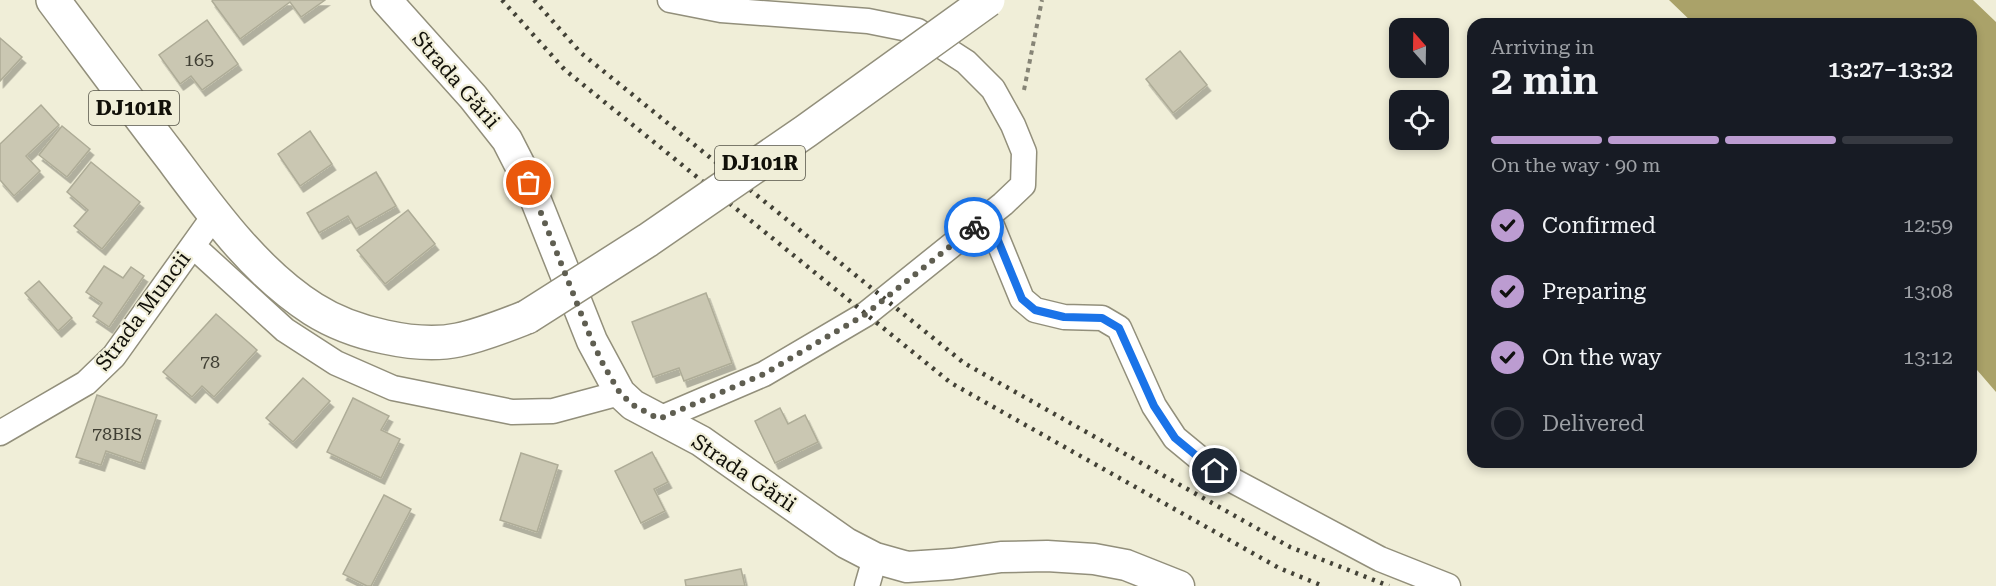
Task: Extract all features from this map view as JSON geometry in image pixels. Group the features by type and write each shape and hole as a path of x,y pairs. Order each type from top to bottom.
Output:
{"main road":[{"name":"DJ101R","path":"53,0 214,216 284,287 314,310 342,324 399,340 426,343 456,341 489,332 527,317 648,240 816,124 988,0"}],"street":[{"name":"Strada Gării","path":"386,0 473,97 507,140 529,183 592,341 620,393 633,405 701,441 846,543 871,572 1001,557 1047,556 1094,559 1126,565 1179,586"},
{"path":"659,419 764,374 866,314 1023,185 1024,152 1013,125 993,89 966,62 918,31 868,21 721,10 670,0"},
{"name":"Strada Muncii","path":"0,433 86,383 114,356 214,216"},
{"path":"988,216 1022,299 1035,310 1064,317 1102,318 1119,328 1154,406 1175,438 1215,471 1380,560 1448,586"},
{"path":"193,246 285,330 336,363 393,388 512,412 553,411 620,393"}],"path":[{"path":"1013,125 1024,89 1042,0"}],"shaded area":[{"path":"1669,0 1973,0 1996,22 1996,392 1977,370 1977,18 1688,18"}],"building":[{"path":"213,0 325,0 301,17 290,2 240,39"},
{"path":"207,20 238,64 202,90 191,76 180,84 159,55"},
{"path":"0,38 22,57 0,81"},
{"path":"1180,51 1207,85 1173,113 1146,79"},
{"path":"41,105 59,125 26,156 40,171 14,196 0,180 0,144"},
{"path":"62,126 90,149 67,177 39,155"},
{"path":"310,131 332,164 300,186 278,154"},
{"path":"91,162 140,202 102,249 74,226 88,210 67,192"},
{"path":"376,172 396,206 356,229 348,216 319,233 307,213"},
{"path":"408,210 435,244 385,284 357,250"},
{"path":"104,266 123,278 131,267 144,276 109,327 93,316 102,303 86,292"},
{"path":"39,281 72,318 58,331 25,293"},
{"path":"706,293 732,363 684,381 679,368 653,377 632,322"},
{"path":"216,314 257,350 214,397 202,386 192,397 163,372"},
{"path":"303,378 330,401 293,442 266,418"},
{"path":"97,395 157,415 141,463 106,451 101,465 76,457"},
{"path":"353,398 389,416 381,430 400,439 381,478 327,452"},
{"path":"780,408 788,424 805,415 818,442 775,463 755,421"},
{"path":"652,452 668,482 654,489 665,511 641,523 615,471"},
{"path":"521,453 558,465 537,532 500,520"},
{"path":"384,495 411,509 371,586 367,586 343,574"},
{"path":"741,569 745,586 686,586 685,580"}],"railway":[{"path":"502,0 565,70 951,383 1279,568 1323,586"},
{"path":"534,0 581,53 964,363 1290,547 1389,586"}],"way so far":[{"path":"529,183 604,366 620,393 633,405 659,419 764,374 836,333 886,300 974,227"}],"route":[{"path":"974,227 988,216 1022,299 1035,310 1064,317 1102,318 1119,328 1154,406 1175,438 1215,471"}]}
